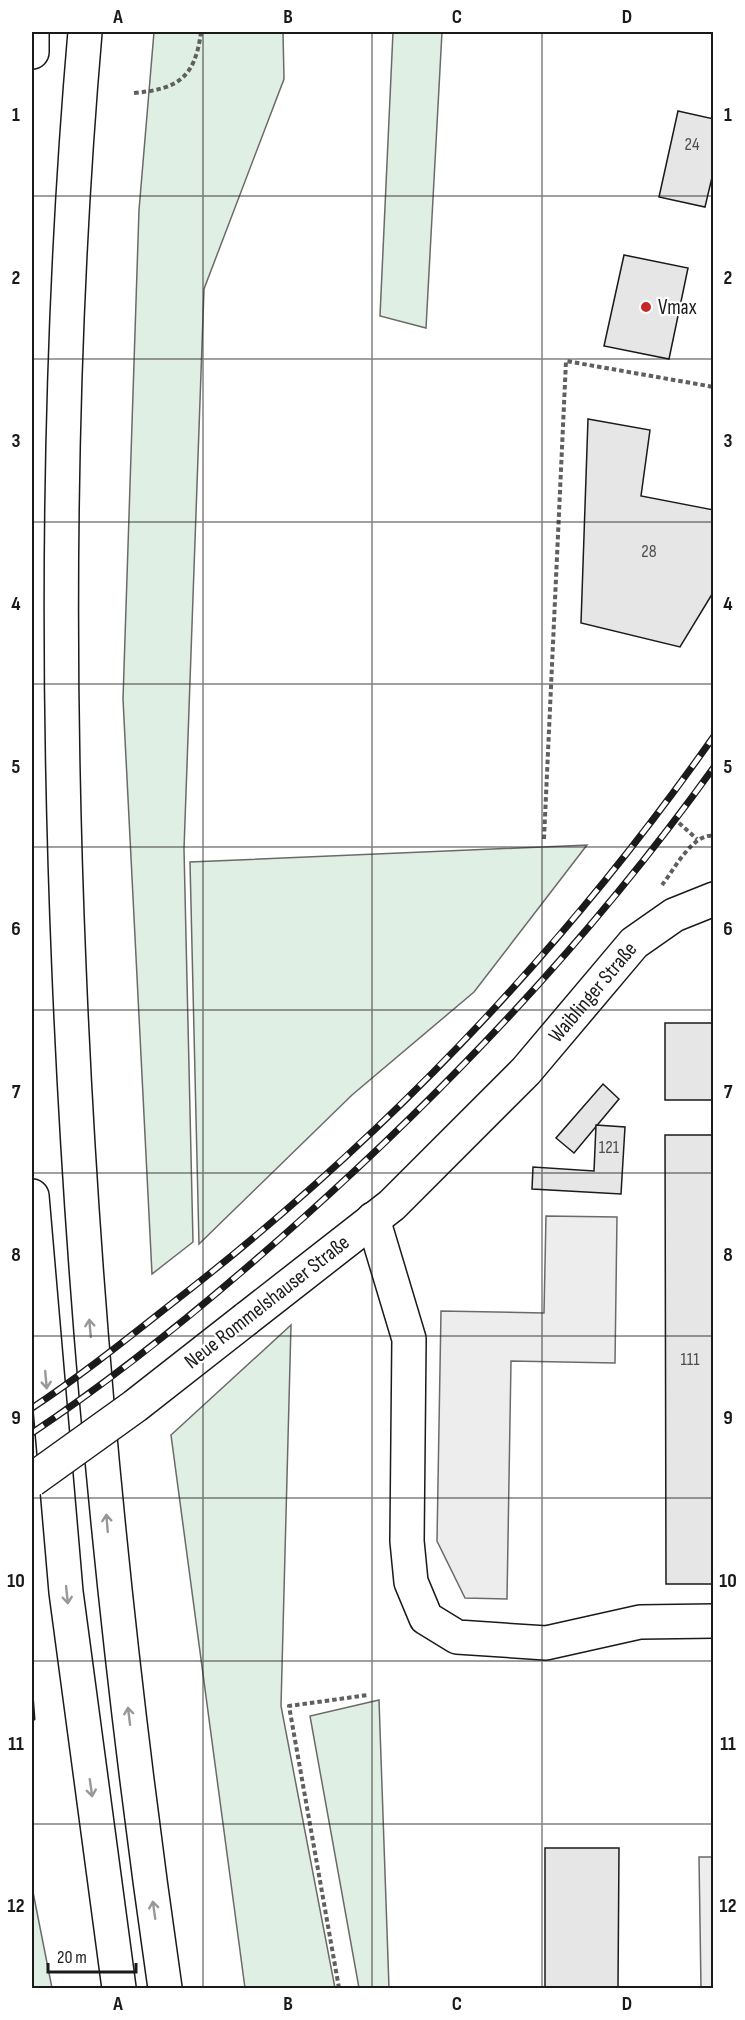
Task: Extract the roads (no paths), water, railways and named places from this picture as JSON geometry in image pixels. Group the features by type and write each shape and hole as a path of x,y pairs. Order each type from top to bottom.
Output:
{"main road":[{"path":"32,32 32,52"},
{"path":"85,32 73,210 61,544 63,819 76,1146 113,1582 165,1989"},
{"name":"Waiblinger Straße","path":"489,1108 526,1071 634,943 674,915 714,899"},
{"name":"Neue Rommelshauser Straße","path":"32,1480 135,1406 392,1205 489,1108"},
{"path":"32,1196 68,1603 119,1989"},
{"path":"373,1219 410,1339 406,1453 411,1582 426,1618 457,1637 546,1643 640,1622 714,1621"}],"railway":[{"path":"32,1408 105,1356 251,1240 397,1108 466,1039 532,967 656,815 714,736"},
{"path":"32,1433 103,1383 205,1303 303,1218 415,1114 521,1004 572,947 621,888 714,767"}],"place":[{"name":"Vmax","path":"646,307"}]}
